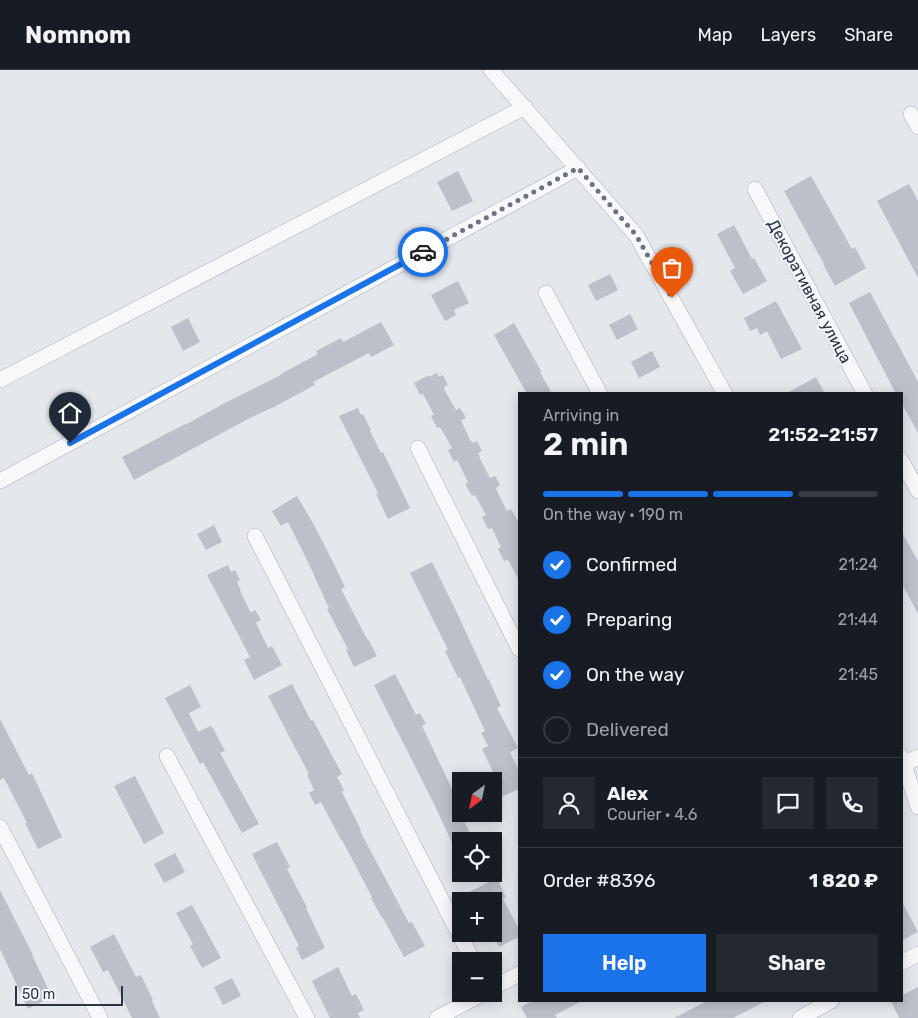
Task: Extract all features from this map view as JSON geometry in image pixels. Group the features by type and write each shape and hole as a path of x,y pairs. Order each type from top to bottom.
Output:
{"street":[{"path":"491,70 636,235 724,392"},
{"path":"0,380 524,107"},
{"path":"0,481 578,168"},
{"name":"Декоративная улица","path":"755,189 864,392"},
{"path":"546,293 599,392"},
{"path":"418,448 518,647"},
{"path":"903,464 918,491"},
{"path":"255,536 469,952"},
{"path":"167,756 307,1018"},
{"path":"903,762 918,757"},
{"path":"903,765 918,807"},
{"path":"0,827 100,1018"},
{"path":"903,962 918,954"},
{"path":"502,983 518,975"},
{"path":"437,1018 467,1002"},
{"path":"800,1018 829,1002"}],"building":[{"path":"458,171 473,201 452,211 437,182"},
{"path":"811,176 852,249 855,247 866,268 835,286 784,191"},
{"path":"909,184 918,201 918,278 877,201"},
{"path":"734,225 752,259 754,258 767,281 743,294 730,271 735,268 717,234"},
{"path":"610,274 618,290 596,301 588,285"},
{"path":"458,281 469,303 454,310 456,315 445,321 431,295"},
{"path":"870,292 918,382 918,433 903,406 903,392 895,392 849,303"},
{"path":"776,301 802,349 781,359 767,331 760,335 757,328 750,331 744,318"},
{"path":"630,314 638,329 617,340 609,325"},
{"path":"188,318 200,342 183,351 171,327"},
{"path":"381,322 394,345 371,357 369,353 313,382 315,385 134,480 122,457 281,375 318,354 316,351 341,338 343,342"},
{"path":"514,323 551,392 526,392 494,335"},
{"path":"652,351 660,367 639,378 631,362"},
{"path":"437,373 439,377 443,375 448,385 444,387 445,391 456,410 460,408 466,418 461,420 470,440 473,443 477,441 482,451 478,453 479,457 490,478 495,476 500,485 496,488 507,511 511,509 518,521 518,578 508,560 504,561 498,549 501,547 492,528 488,529 482,517 486,515 475,495 472,496 465,484 468,482 457,460 454,462 448,450 452,448 440,427 437,428 431,416 434,415 423,394 420,395 414,383 429,375 429,377"},
{"path":"816,377 824,392 789,392"},
{"path":"358,408 361,415 363,414 381,453 383,452 410,508 388,519 376,494 378,493 339,416"},
{"path":"297,496 334,564 345,587 341,589 377,656 354,667 346,650 348,649 327,609 329,608 288,522 281,526 272,511"},
{"path":"214,525 222,542 206,550 197,534"},
{"path":"903,535 918,561 918,614 903,586"},
{"path":"432,562 489,679 501,706 497,708 518,748 510,752 518,769 518,789 502,797 502,772 493,772 482,749 488,746 481,733 485,731 460,677 458,678 445,651 448,650 410,573"},
{"path":"228,565 231,572 235,570 240,580 237,582 240,591 251,613 255,610 261,620 256,623 268,648 272,646 282,665 254,680 244,660 250,657 207,575"},
{"path":"395,674 416,715 420,713 426,724 422,726 452,789 452,822 466,822 470,832 452,832 452,843 434,804 374,685"},
{"path":"292,684 342,774 337,777 360,831 409,923 412,922 425,946 404,957 321,802 315,805 309,793 314,790 307,775 309,774 268,696"},
{"path":"190,685 201,707 189,713 198,732 211,726 214,730 225,751 220,753 259,824 242,833 203,762 200,764 165,698"},
{"path":"0,719 29,775 32,773 62,837 38,849 4,778 0,780"},
{"path":"135,776 164,833 144,844 114,786"},
{"path":"277,842 290,867 287,869 307,907 325,948 302,960 296,948 299,946 252,854"},
{"path":"175,853 185,872 164,883 154,864"},
{"path":"489,882 499,882 506,897 503,899 518,927 518,938 499,947 496,942 502,942 502,892 469,892"},
{"path":"0,890 52,997 28,1009 0,949"},
{"path":"903,904 918,932 903,940"},
{"path":"192,905 221,958 202,968 190,946 193,944 176,913"},
{"path":"114,934 136,977 141,975 160,1018 132,1018 108,970 103,972 90,947"},
{"path":"338,967 352,996 356,994 364,1010 358,1013 360,1018 330,1018 312,981"},
{"path":"232,978 241,996 223,1005 214,987"},
{"path":"918,987 918,1018 899,1018 891,1002 903,1002 903,995"},
{"path":"530,1002 580,1002 555,1015 557,1018 527,1018 521,1007"},
{"path":"705,1002 764,1002 733,1018 674,1018"}],"way so far":[{"path":"423,252 578,168 636,235 672,298"}],"route":[{"path":"70,443 423,252"}]}
